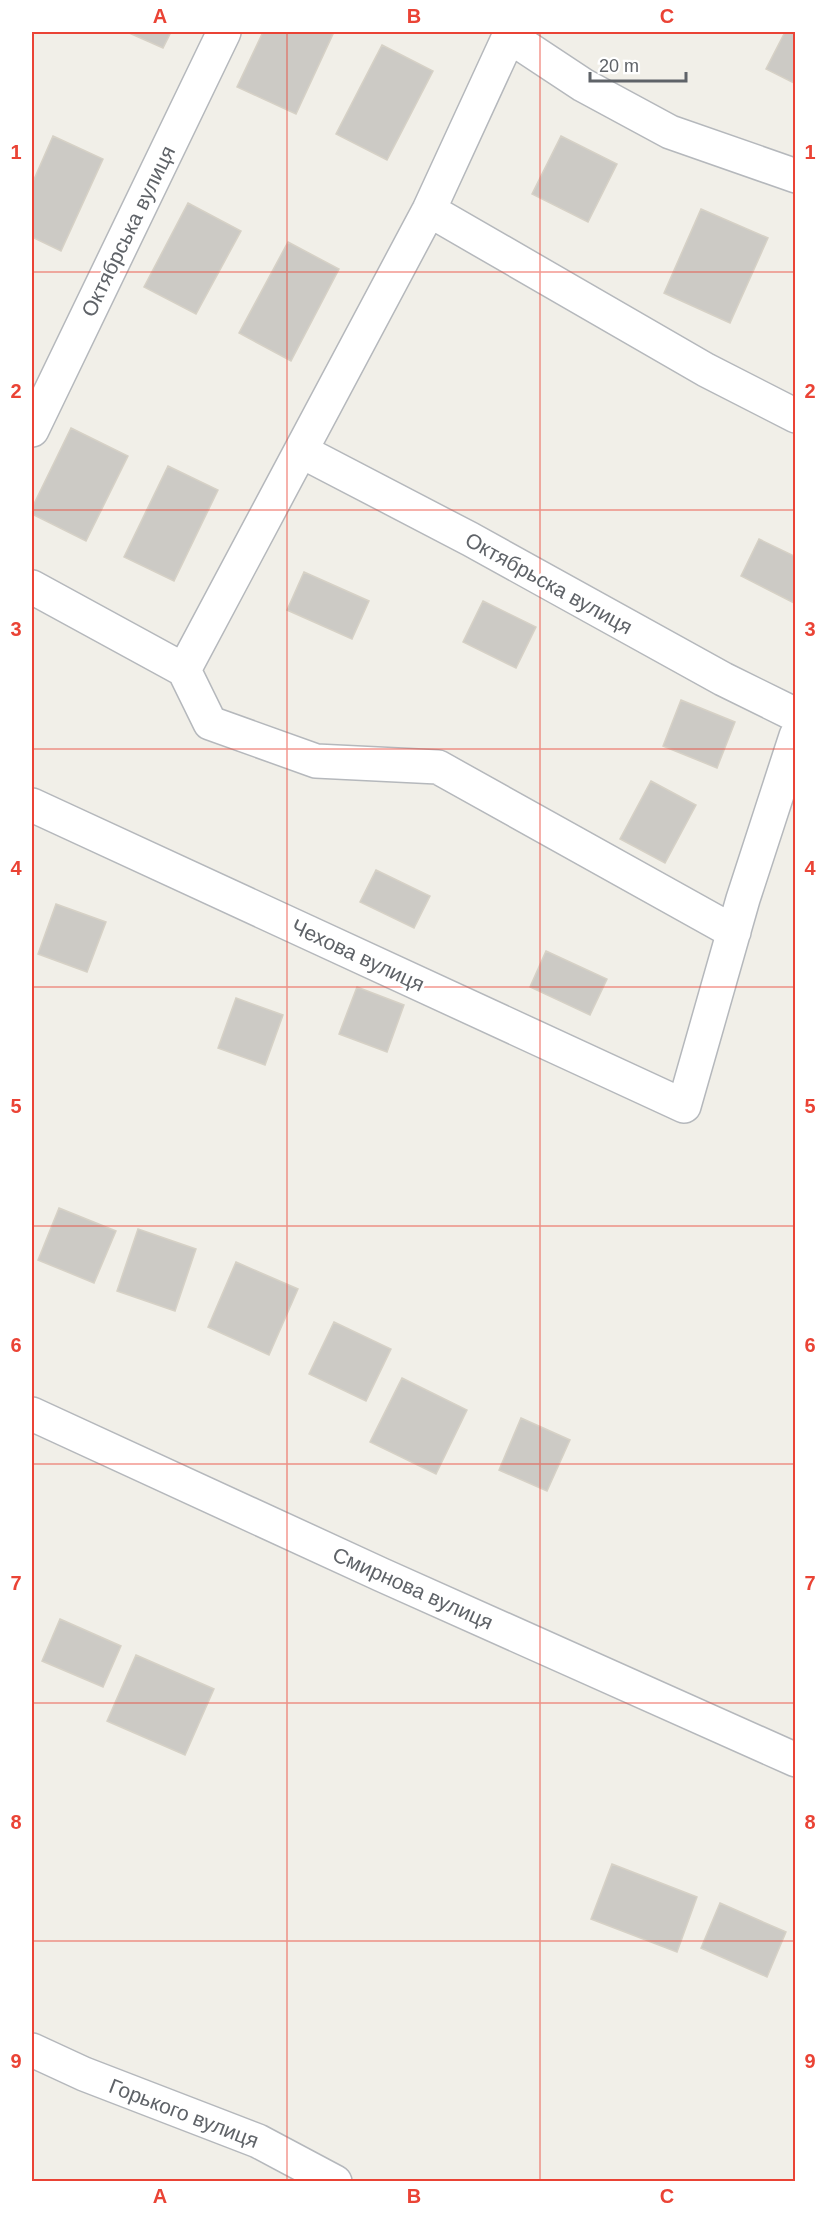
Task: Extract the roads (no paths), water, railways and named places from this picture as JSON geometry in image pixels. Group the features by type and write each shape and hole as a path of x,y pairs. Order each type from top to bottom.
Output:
{"street":[{"name":"Октябрська вулиця","path":"32,430 224,32"},
{"path":"184,670 429,210 510,34 583,85 670,132 795,176"},
{"path":"429,210 706,370 795,416"},
{"name":"Октябрьска вулиця","path":"301,451 470,539 723,679 795,715"},
{"path":"32,586 184,670 210,723 316,761 438,767 734,932 795,736"},
{"name":"Чехова вулиця","path":"32,805 684,1106 734,932"},
{"name":"Смирнова вулиця","path":"32,1414 382,1575 795,1760"},
{"name":"Горького вулиця","path":"32,2050 84,2074 258,2141 335,2181"}]}
